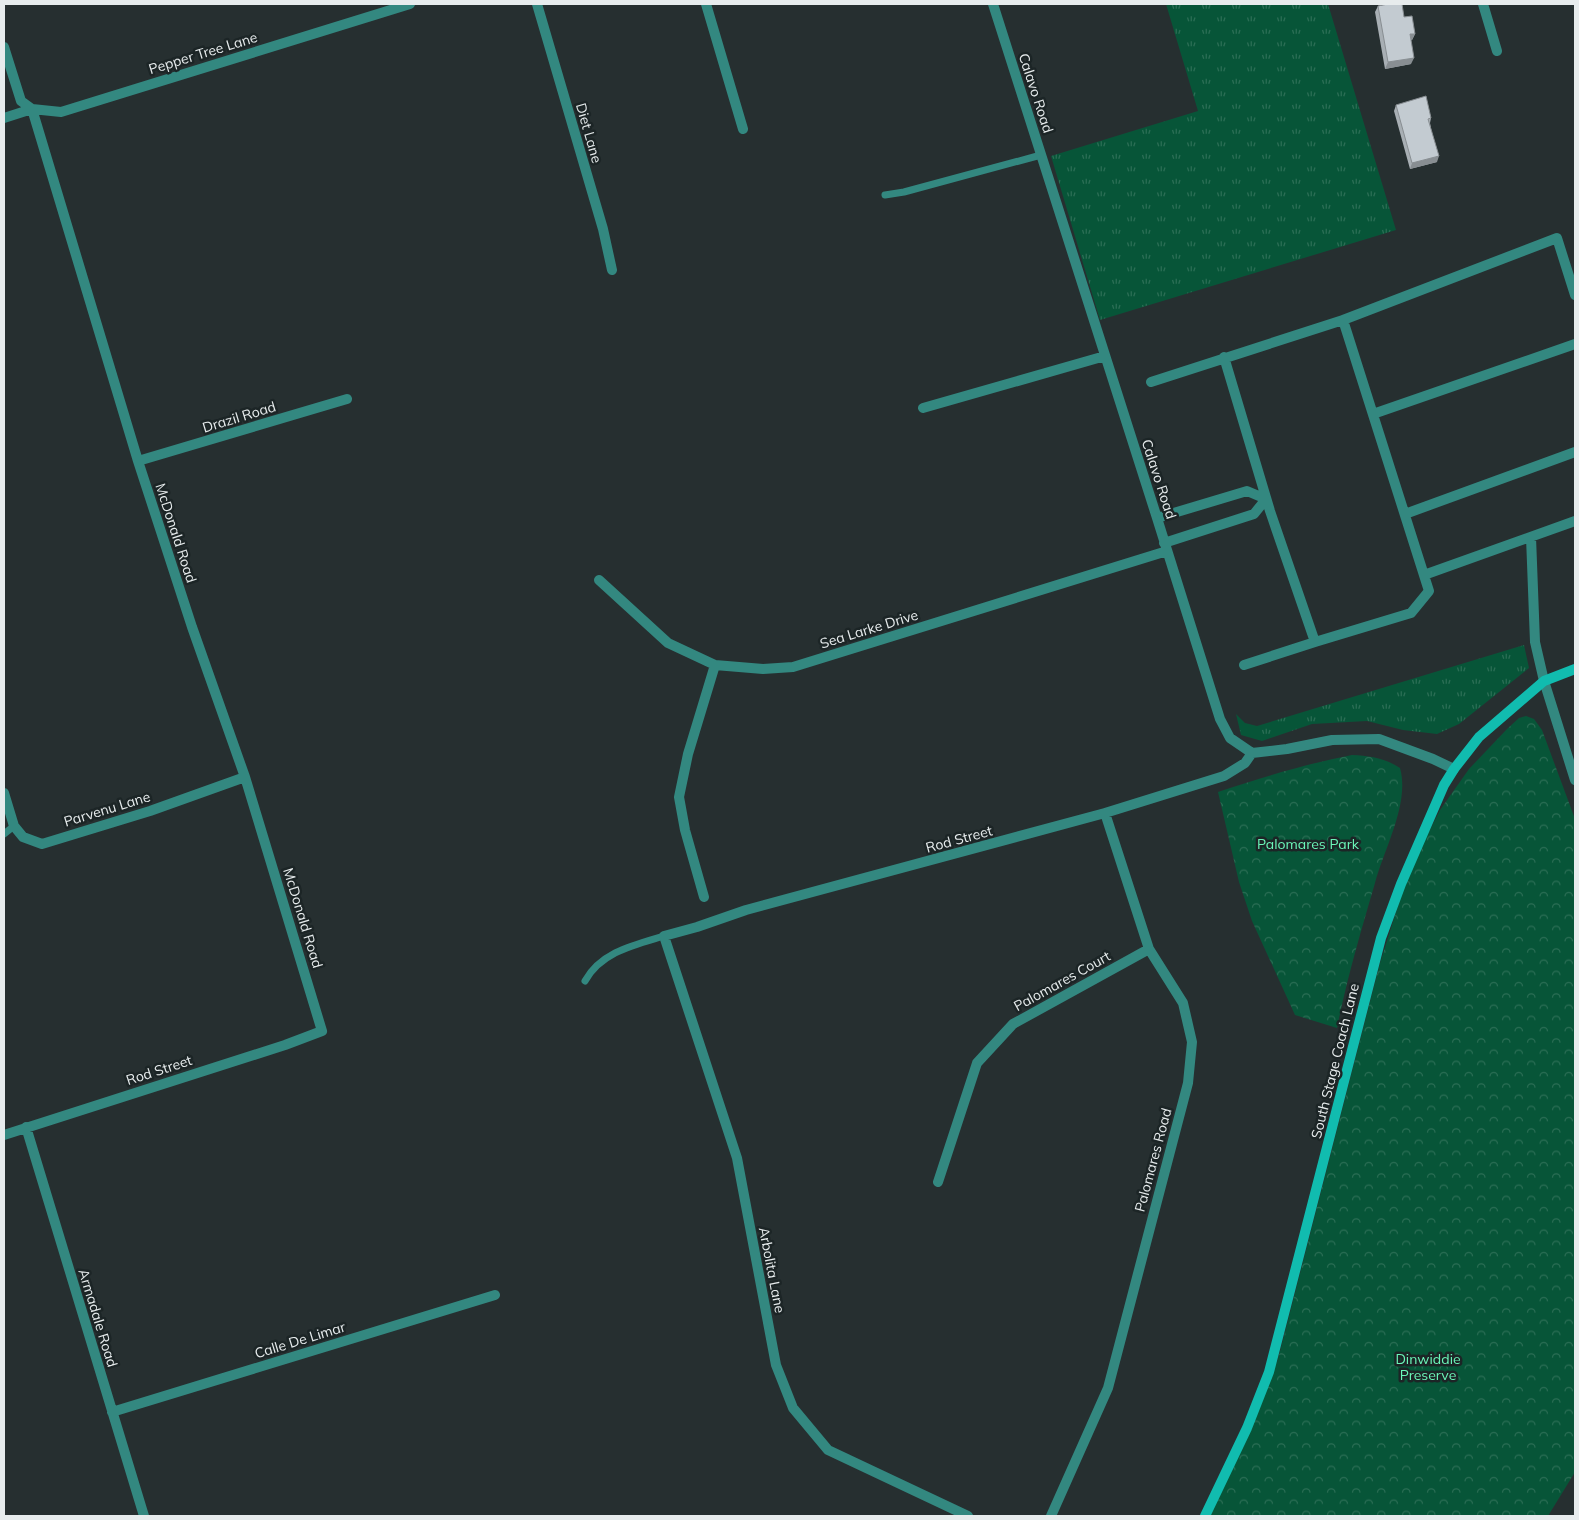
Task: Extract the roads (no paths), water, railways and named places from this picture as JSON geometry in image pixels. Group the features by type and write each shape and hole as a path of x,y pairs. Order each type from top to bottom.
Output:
{"main road":[{"name":"South Stage Coach Lane","path":"1205,1516 1247,1428 1269,1372 1381,938 1401,884 1444,785 1479,737 1544,680 1575,669"}],"street":[{"name":"Pepper Tree Lane","path":"4,118 32,109 61,112 410,4"},
{"name":"Diet Lane","path":"537,4 602,229 612,270"},
{"path":"706,4 743,129"},
{"name":"Calavo Road","path":"992,4 1220,719 1230,738 1252,752"},
{"path":"1483,4 1497,51"},
{"name":"McDonald Road","path":"4,47 21,101 32,109 138,461 192,626 245,777 322,1031"},
{"path":"1151,382 1343,320 1557,238 1575,295"},
{"path":"1244,664 1411,613 1429,591 1343,320"},
{"path":"1373,414 1575,344"},
{"path":"923,408 1105,356"},
{"path":"1224,357 1266,499 1315,642"},
{"name":"Drazil Road","path":"138,461 347,399"},
{"path":"1405,514 1575,452"},
{"path":"1157,518 1248,491 1266,499"},
{"name":"Sea Larke Drive","path":"599,580 668,643 715,665 764,669 793,667 1165,547 1254,514 1266,499"},
{"path":"1424,575 1575,521"},
{"path":"1531,537 1535,642 1544,680 1575,780"},
{"path":"704,897 679,798 688,754 715,665"},
{"path":"1252,752 1287,749 1332,740 1380,740 1433,759 1454,769"},
{"name":"Rod Street","path":"664,936 684,929 698,927 746,910 1105,813 1224,776 1245,763 1252,752"},
{"name":"Parvenu Lane","path":"14,826 23,837 42,844 150,811 245,777"},
{"path":"4,793 14,826"},
{"name":"Palomares Road","path":"1051,1516 1108,1388 1188,1083 1192,1042 1183,1003 1149,949 1105,813"},
{"name":"Arbolita Lane","path":"664,936 737,1158 776,1364 793,1408 828,1450 968,1516"},
{"name":"Palomares Court","path":"938,1182 977,1062 1013,1024 1149,949"},
{"name":"Rod Street","path":"4,1135 285,1045 322,1031"},
{"name":"Armadale Road","path":"26,1127 144,1516"},
{"name":"Calle De Limar","path":"112,1412 495,1295"}],"lane":[{"path":"885,195 904,192 1041,154"},
{"path":"4,834 14,826"},
{"path":"585,981 594,968 610,955 664,936"}],"park label":[{"name":"Palomares Park","path":"1308,844"},
{"name":"Dinwiddie Preserve","path":"1428,1368"}]}
